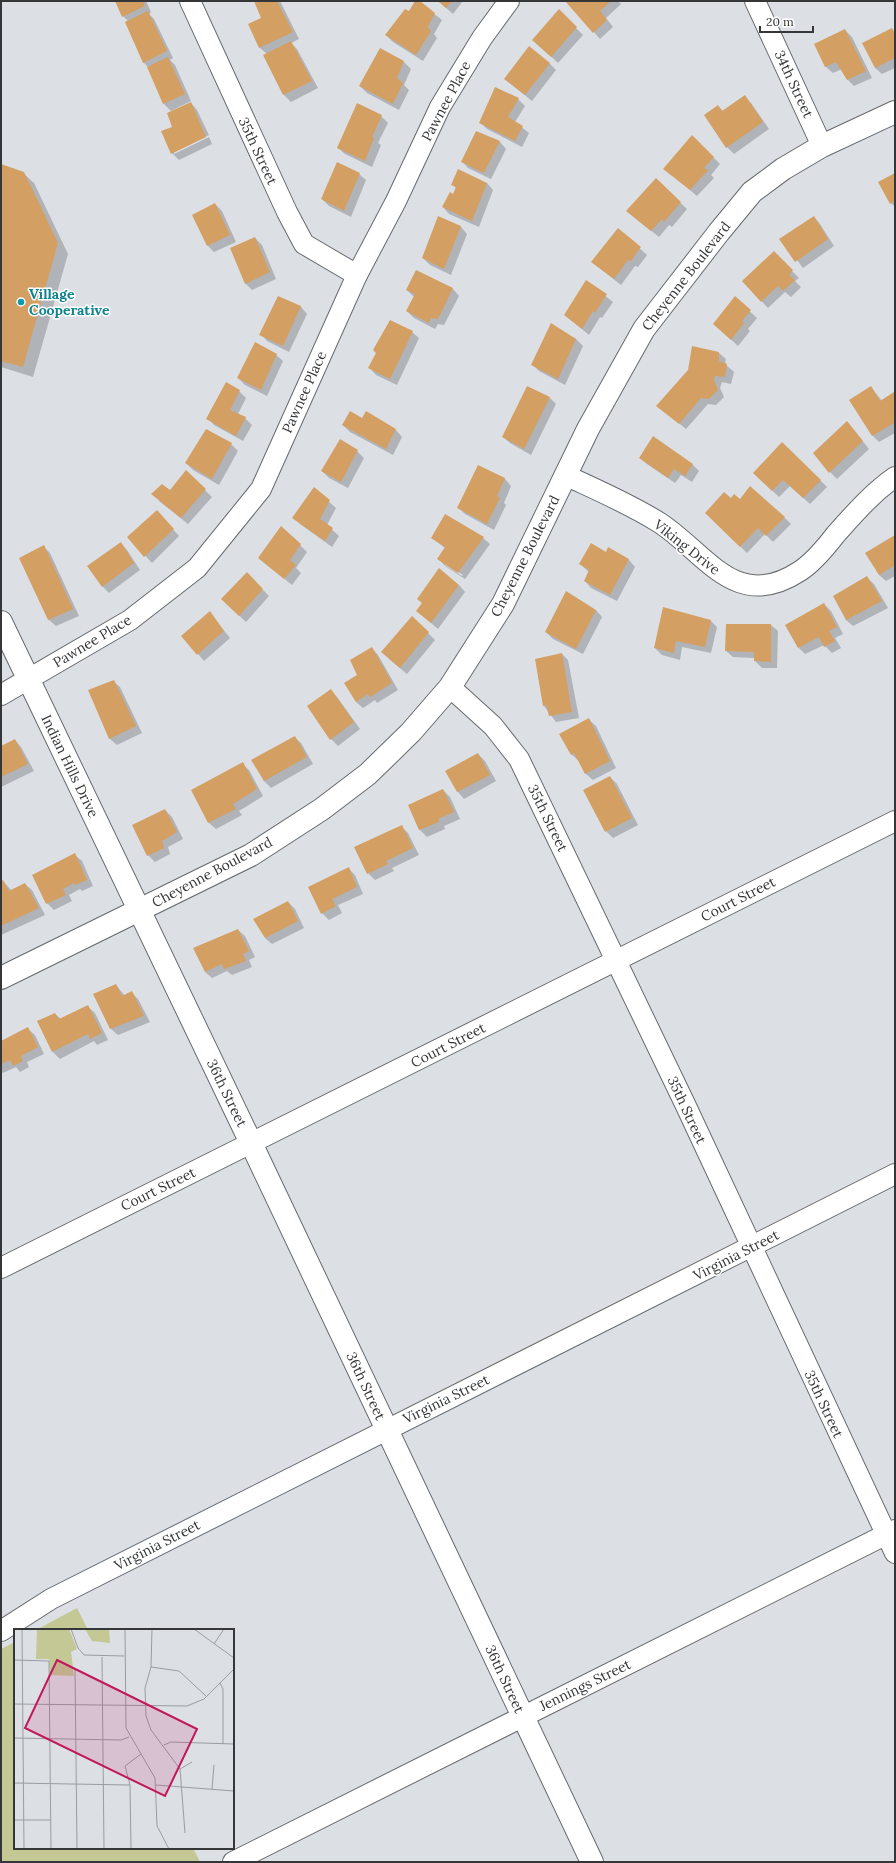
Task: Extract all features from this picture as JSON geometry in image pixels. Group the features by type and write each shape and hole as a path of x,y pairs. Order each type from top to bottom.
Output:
{"main road":[{"name":"Cheyenne Boulevard","path":"1,978 251,855 322,809 368,774 411,732 450,687 503,604 588,429 644,329 718,232 752,192 783,169 822,146 895,112"},
{"name":"Indian Hills Drive","path":"1,622 140,910"},
{"name":"36th Street","path":"140,910 592,1862"}],"street":[{"name":"35th Street","path":"190,1 287,212 304,244 357,275"},
{"name":"Pawnee Place","path":"1,695 130,620 197,568 261,489 357,275 396,201 440,107 482,38 509,1"},
{"name":"34th Street","path":"755,1 822,146"},
{"name":"Viking Drive","path":"565,476 609,495 660,524 725,577 752,586 776,584 801,570 825,547 862,505 895,477"},
{"name":"35th Street","path":"450,687 493,726 519,760 752,1247 891,1532 895,1553"},
{"name":"Court Street","path":"1,1268 895,821"},
{"name":"Virginia Street","path":"1,1631 50,1599 895,1174"},
{"name":"Jennings Street","path":"233,1862 891,1532"}],"green space":[{"path":"77,1608 88,1629 38,1629"},
{"path":"14,1642 14,1849 194,1849 200,1862 1,1862 1,1649"}],"building":[{"path":"115,1 143,1 145,6 122,17"},
{"path":"254,1 277,1 293,32 259,48 248,24 261,18"},
{"path":"415,1 420,1 435,13 428,27 431,31 416,55 385,35 405,9 409,11"},
{"path":"438,1 452,1 446,8"},
{"path":"565,1 611,1 600,11 607,20 593,33"},
{"path":"559,9 577,27 551,57 532,40"},
{"path":"148,11 167,51 143,63 125,22"},
{"path":"892,28 895,34 895,58 875,68 862,43"},
{"path":"845,29 866,71 847,80 836,62 825,67 814,44"},
{"path":"291,41 312,81 283,95 263,55"},
{"path":"529,46 550,63 525,95 504,79"},
{"path":"380,48 404,61 397,78 403,83 393,104 359,86"},
{"path":"168,57 185,94 163,104 147,67"},
{"path":"495,87 519,98 508,117 523,126 515,141 479,123"},
{"path":"745,95 763,122 726,148 704,115 718,105 722,111"},
{"path":"191,102 206,137 171,154 161,131 172,127 167,113"},
{"path":"357,103 382,115 372,137 374,138 365,161 337,148"},
{"path":"476,131 500,141 484,173 461,162"},
{"path":"692,135 714,157 704,168 708,170 690,190 663,169"},
{"path":"337,162 360,173 344,211 321,199"},
{"name":"Village Cooperative","path":"1,164 24,172 58,243 23,367 1,361"},
{"path":"458,169 487,183 472,221 442,207 450,192 453,194 456,187 451,185"},
{"path":"895,173 895,201 890,204 878,182"},
{"path":"656,178 681,202 664,222 662,219 651,231 626,211"},
{"path":"215,203 230,235 207,246 192,215"},
{"path":"438,216 461,226 444,269 422,258"},
{"path":"814,216 828,239 795,262 779,239"},
{"path":"618,228 641,247 631,261 628,260 614,279 591,262"},
{"path":"255,237 270,272 245,284 230,248"},
{"path":"774,251 793,270 789,275 795,280 783,291 778,286 761,302 742,281"},
{"path":"416,270 453,288 438,319 431,318 429,323 406,311 415,294 406,290"},
{"path":"586,280 607,294 595,313 593,311 582,329 564,315"},
{"path":"278,296 301,306 283,346 259,335"},
{"path":"735,296 751,310 742,321 744,323 731,340 713,324"},
{"path":"390,320 413,331 390,379 368,368 376,353 373,350"},
{"path":"551,323 576,339 558,379 531,365"},
{"path":"255,342 277,354 261,390 237,378"},
{"path":"692,346 719,352 719,361 727,364 725,377 715,376 714,380 718,390 709,399 701,398 679,424 656,406 688,370"},
{"path":"226,382 240,390 230,410 246,417 236,436 206,419"},
{"path":"527,386 550,397 524,449 502,437"},
{"path":"871,386 880,401 894,392 895,394 894,423 872,436 849,400"},
{"path":"350,411 362,418 366,411 396,429 386,449 342,425"},
{"path":"847,421 863,441 829,473 813,453"},
{"path":"206,429 232,443 212,479 185,463"},
{"path":"653,436 693,464 685,476 674,469 668,478 639,458"},
{"path":"340,439 358,450 341,482 321,471"},
{"path":"782,442 821,480 803,498 783,480 772,491 753,473"},
{"path":"478,465 505,478 497,496 500,498 487,524 457,508"},
{"path":"186,470 206,489 181,518 151,494 162,484 170,490"},
{"path":"750,486 785,517 766,536 758,528 740,547 705,513 724,492 731,498 734,494 740,499"},
{"path":"314,487 330,500 320,519 333,528 325,541 292,518"},
{"path":"157,510 174,529 144,557 127,537"},
{"path":"445,514 484,537 458,573 437,559 445,547 431,538"},
{"path":"281,526 301,544 290,560 296,565 284,579 258,558"},
{"path":"895,535 895,565 879,575 865,553"},
{"path":"121,542 134,563 102,587 87,566"},
{"path":"591,543 606,552 608,547 629,559 610,595 584,581 589,570 579,564"},
{"path":"44,545 73,609 48,620 19,558"},
{"path":"439,568 459,585 431,623 416,611 422,603 417,599"},
{"path":"247,572 263,589 239,616 221,599"},
{"path":"867,576 882,601 846,620 833,596"},
{"path":"566,591 596,610 576,649 545,632"},
{"path":"824,603 837,627 829,631 835,641 824,647 819,637 798,648 785,625"},
{"path":"663,607 711,620 705,647 676,641 674,653 654,648"},
{"path":"210,611 224,631 197,655 181,636"},
{"path":"412,616 429,632 400,668 381,652"},
{"path":"726,624 771,624 771,662 754,661 754,652 725,651"},
{"path":"372,647 392,683 370,697 368,694 356,702 344,683 357,675 350,660"},
{"path":"562,653 572,712 549,716 546,705 543,706 535,659"},
{"path":"114,680 136,726 109,739 88,690"},
{"path":"331,689 354,722 330,740 307,706"},
{"path":"589,718 610,761 585,774 574,753 571,755 559,734"},
{"path":"295,736 307,757 264,781 251,760"},
{"path":"15,739 28,764 1,777 1,746"},
{"path":"478,753 490,775 457,792 445,771"},
{"path":"243,762 257,789 233,804 236,809 208,823 191,790"},
{"path":"610,776 632,818 605,832 583,790"},
{"path":"443,789 454,812 438,819 439,822 419,830 408,805"},
{"path":"165,809 177,832 162,841 164,848 147,856 132,825"},
{"path":"402,825 413,848 386,861 388,864 367,874 354,847"},
{"path":"75,853 87,880 75,885 74,883 63,889 66,895 46,904 32,875"},
{"path":"349,867 357,887 332,899 336,906 321,914 308,887"},
{"path":"3,880 9,891 25,883 39,908 1,926 1,881"},
{"path":"288,901 298,921 265,938 253,919"},
{"path":"238,929 249,951 243,954 246,961 224,969 222,964 205,972 193,948"},
{"path":"116,984 122,996 132,991 144,1016 110,1029 93,994"},
{"path":"88,1005 102,1033 90,1039 88,1034 52,1052 37,1021 55,1013 59,1019"},
{"path":"28,1027 38,1047 21,1056 23,1061 13,1066 10,1060 1,1064 1,1041"}],"place":[{"name":"Village Cooperative","path":"21,302"}]}
